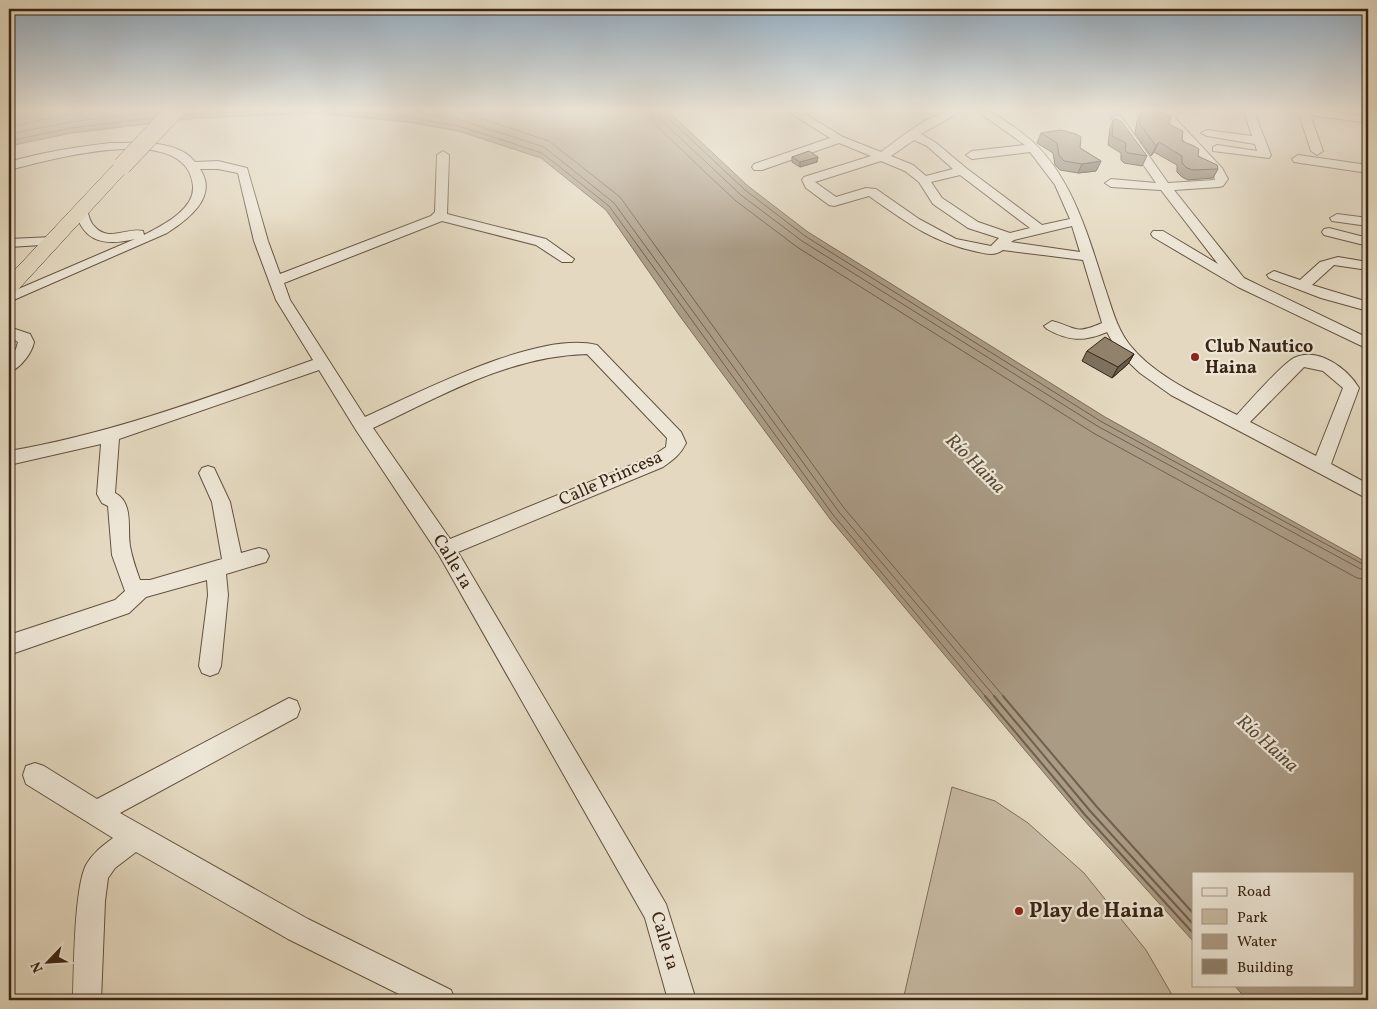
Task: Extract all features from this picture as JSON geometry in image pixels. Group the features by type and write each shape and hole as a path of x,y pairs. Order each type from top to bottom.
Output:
{"highway":[{"path":"9,271 81,211 125,156"},
{"path":"9,288 45,241 127,156"}],"street":[{"path":"9,166 38,156"},
{"path":"9,178 66,156"},
{"path":"9,298 133,244 182,217 198,198 201,191 195,166 181,156"},
{"path":"276,281 424,225 439,216 442,205 443,156"},
{"path":"758,167 790,156"},
{"path":"884,156 808,180 810,185 834,202 866,192 872,192 914,222 952,242 991,250 1004,242 1039,229 1077,221"},
{"path":"884,156 909,168 924,180 937,201 1004,242 1088,257"},
{"path":"945,156 1039,229"},
{"path":"1039,156 1061,184 1077,221 1110,324 1124,348 1146,369 1177,391 1368,492"},
{"path":"1143,156 1165,187 1243,284"},
{"path":"1111,183 1165,187 1219,183 1222,179 1218,171 1204,156"},
{"path":"1298,159 1368,169"},
{"name":"Calle 1a","path":"195,166 218,165 243,171 261,241 283,300 362,426 446,549 658,913 682,1000"},
{"path":"924,180 962,171"},
{"path":"81,211 84,225 97,236 127,237 168,226"},
{"path":"439,216 541,242 567,259"},
{"path":"1337,218 1368,222"},
{"path":"1329,232 1368,242"},
{"path":"1158,234 1243,284 1368,344"},
{"path":"9,243 45,241"},
{"path":"1303,286 1323,263 1333,260 1344,260 1368,266"},
{"path":"1274,275 1368,307"},
{"path":"1052,326 1065,334 1077,337 1087,335 1110,324"},
{"path":"9,332 25,337 27,344 26,348 9,367"},
{"name":"Calle Princesa","path":"362,426 508,360 578,348 591,349 675,436 677,443 673,451 657,462 446,549"},
{"path":"1239,423 1299,362 1308,360 1335,370 1346,378 1351,388 1321,466"},
{"path":"9,458 56,451 322,363"},
{"path":"111,434 106,494 108,498 115,501 118,507 120,546 128,578 134,588 140,590"},
{"path":"208,473 221,502 224,566 218,595 210,666"},
{"path":"9,645 122,606 140,590 259,556"},
{"path":"96,813 289,710"},
{"path":"35,775 135,837 298,929 441,1000"},
{"path":"88,1000 92,901 96,874 106,859 135,837"}],"green space":[{"name":"Play de Haina","path":"952,787 995,801 1028,823 1084,873 1146,950 1175,1000 903,1000"}],"water":[{"name":"Río Haina","path":"535,156 716,156 748,186 808,232 1105,417 1368,563 1368,1000 1247,1000 1235,986 1354,986 1354,872 1192,872 1192,940 1083,819 830,519 679,315 606,210 541,158"}],"building":[{"path":"817,156 818,157 800,162 792,157"},
{"path":"1060,156 1093,156 1101,161 1082,164 1064,161"},
{"path":"1182,156 1198,156 1217,165 1218,169 1193,170 1187,168 1182,163"},
{"path":"1105,337 1134,354 1118,367 1087,351"}],"place":[{"name":"Club Nautico Haina","path":"1195,357"},
{"name":"Play de Haina","path":"1019,911"}]}
